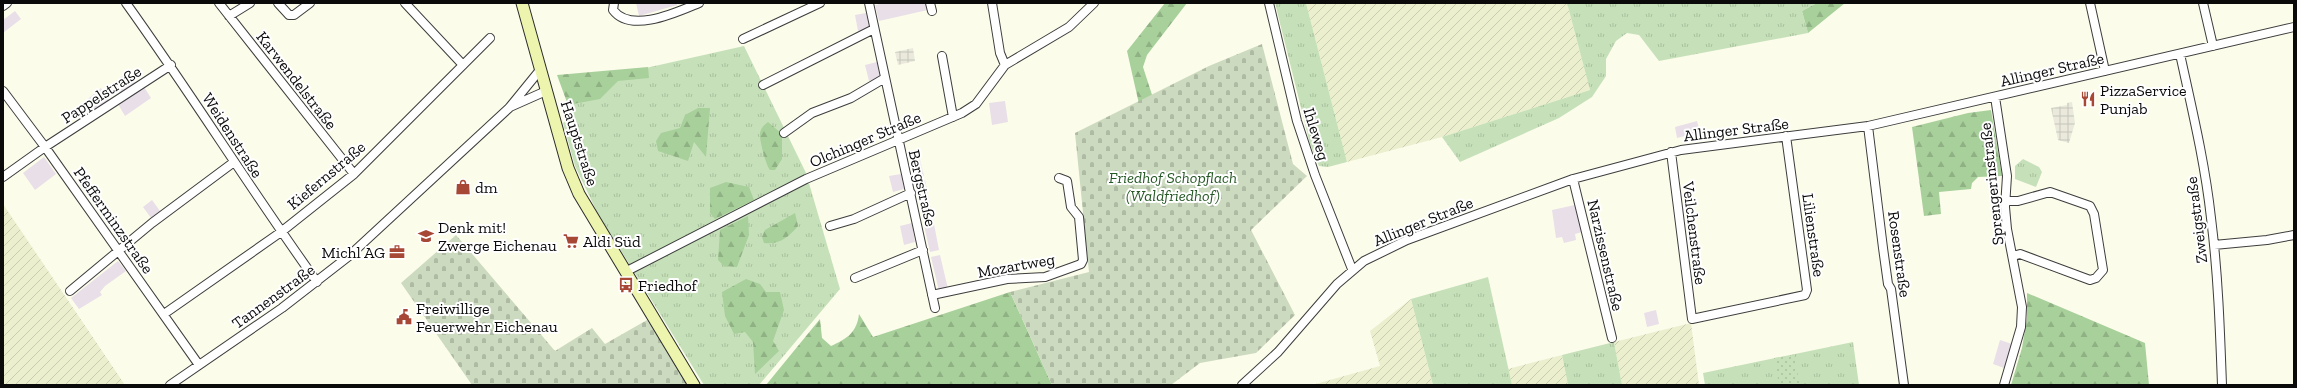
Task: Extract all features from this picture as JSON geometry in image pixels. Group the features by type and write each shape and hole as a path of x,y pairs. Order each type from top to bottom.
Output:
{"main road":[{"name":"Hauptstraße","path":"522,3 568,168 585,207 694,385"}],"street":[{"path":"3,6 7,3"},
{"name":"Weidenstraße","path":"126,3 171,65 281,232 317,282"},
{"name":"Karwendelstraße","path":"219,3 354,174"},
{"path":"229,16 250,3"},
{"path":"278,3 289,15 294,15 310,3"},
{"path":"405,3 463,65"},
{"path":"614,3 613,10 620,17 635,21 646,21 698,3"},
{"path":"743,39 820,3"},
{"name":"Bergstraße","path":"869,3 884,78 911,193 935,308"},
{"path":"992,3 1000,53 1005,65"},
{"name":"Olchinger Straße","path":"625,272 806,179 953,117 976,104 1005,65 1069,27 1094,3"},
{"name":"Ihleweg","path":"1269,3 1297,121 1315,174 1352,269"},
{"path":"2090,3 2105,71"},
{"path":"2203,3 2213,46"},
{"name":"Allinger Straße","path":"1242,385 1278,352 1302,326 1329,292 1352,269 1381,251 1407,240 1573,179 1671,152 1868,126 2294,27"},
{"path":"763,85 874,29"},
{"name":"Kiefernstraße","path":"164,314 281,232 354,174 490,38"},
{"name":"Zweigstraße","path":"2180,54 2201,150 2214,245 2222,385"},
{"path":"942,56 953,117"},
{"name":"Pappelstraße","path":"3,177 45,147 171,65"},
{"name":"Tannenstraße","path":"170,385 317,282 368,240 509,108 540,70"},
{"path":"784,132 812,113 851,98 884,78"},
{"name":"Tannenstraße","path":"509,108 546,91"},
{"name":"Pfefferminzstraße","path":"3,92 45,147 164,314 199,366"},
{"name":"Sprengerinstraße","path":"1995,97 2007,176 2005,201 2007,229 2020,292 2022,316 2004,385"},
{"name":"Rosenstraße","path":"1868,126 1888,284 1891,289 1904,385"},
{"name":"Lilienstraße","path":"1692,319 1805,295 1807,290 1786,136"},
{"name":"Veilchenstraße","path":"1671,152 1692,319"},
{"path":"70,291 152,222 234,162"},
{"name":"Mozartweg","path":"932,295 1007,279 1045,277 1081,264 1083,260 1079,217 1072,207 1067,181 1059,178"},
{"name":"Narzissenstraße","path":"1573,179 1612,338"},
{"path":"2005,201 2018,201 2050,192 2090,206 2094,214 2102,270 2096,278 2090,280 2020,254 2013,256"},
{"path":"830,226 854,219 911,193"},
{"path":"2214,245 2267,240 2294,235"},
{"path":"855,278 923,250"}],"shaded area":[{"path":"636,3 677,3 677,5 639,16"},
{"path":"885,3 930,3 932,9 879,21 875,5"},
{"path":"15,11 21,19 3,33 3,20"},
{"path":"866,13 870,29 858,31 855,15"},
{"path":"913,48 915,61 898,65 895,52"},
{"path":"877,62 880,78 869,81 865,65"},
{"path":"128,72 137,84 121,95 112,84"},
{"path":"144,87 151,98 125,116 118,104"},
{"path":"101,88 110,102 91,113 83,103"},
{"path":"1005,101 1008,122 992,125 989,103"},
{"path":"2072,102 2075,123 2069,143 2058,140 2051,108 2067,105 2067,103"},
{"path":"1697,121 1700,132 1677,138 1675,127"},
{"path":"918,152 924,176 914,178 909,154"},
{"path":"44,157 56,174 35,190 23,173"},
{"path":"901,174 904,189 893,192 889,176"},
{"path":"925,180 932,215 922,217 915,182"},
{"path":"152,200 160,211 151,218 143,207"},
{"path":"1575,205 1582,232 1575,234 1576,240 1564,243 1562,237 1556,238 1552,210"},
{"path":"933,219 939,250 930,252 923,221"},
{"path":"912,223 915,242 904,245 900,226"},
{"path":"940,255 948,289 939,291 931,257"},
{"path":"118,261 126,271 105,286 100,292 102,295 79,309 71,298"},
{"path":"1656,310 1659,324 1647,327 1644,313"},
{"path":"2000,340 2012,344 2004,368 1993,364"}],"green space":[{"path":"1165,3 1187,3 1147,55 1143,67 1154,101 1139,104 1127,51"},
{"path":"1275,3 1306,3 1347,162 1328,167 1319,166 1310,144"},
{"path":"1306,3 1567,3 1590,90 1442,137 1347,162"},
{"path":"1567,3 1817,3 1802,11 1808,33 1659,61 1639,35 1627,33 1616,41 1606,59 1606,76 1592,97 1559,118 1460,162 1442,137 1590,90"},
{"path":"1817,3 1845,3 1808,33 1802,11"},
{"name":"Friedhof Schopflach (Waldfriedhof)","path":"1262,44 1293,164 1307,176 1251,230 1295,315 1256,353 1200,363 1171,385 1052,385 1010,292 1089,272 1075,133 1209,66"},
{"path":"744,46 806,173 840,289 759,385 704,385 597,212 575,166 563,123 572,116 568,105 619,74"},
{"path":"648,67 649,78 618,81 600,99 568,105 557,75"},
{"path":"698,108 710,108 706,157 694,142 688,161 658,151 656,141 661,133 680,128 685,115"},
{"path":"1991,110 2002,176 1978,177 1972,183 1971,189 1939,192 1941,214 1924,216 1912,127 1968,113"},
{"path":"768,122 782,134 782,159 775,170 770,170 768,167 760,136 760,131"},
{"path":"2023,159 2039,167 2042,172 2036,187 2015,179 2015,166"},
{"path":"726,182 749,187 754,200 715,219 710,213 710,188"},
{"path":"3,204 125,385 3,385"},
{"path":"795,213 798,226 791,234 774,243 764,243 762,237 765,230"},
{"path":"748,216 749,235 737,267 724,266 718,260 720,230"},
{"path":"456,235 555,351 592,328 605,344 647,320 690,385 472,385 401,283"},
{"path":"1488,277 1512,385 1433,385 1411,299"},
{"path":"746,279 760,284 766,292 780,292 784,310 773,341 779,351 755,374 753,342 745,332 734,334 725,316 722,292"},
{"path":"1010,292 1052,385 766,385 820,319 822,338 831,346 842,341 850,334 856,326 859,314 873,337"},
{"path":"2027,293 2145,343 2149,385 2011,385 2022,348 2027,318"},
{"path":"1411,299 1433,385 1312,385 1380,366 1370,331"},
{"path":"1691,323 1699,385 1622,385 1614,342"},
{"path":"1614,342 1622,385 1568,385 1562,355"},
{"path":"1853,342 1859,385 1705,385 1703,373"},
{"path":"1562,355 1568,385 1512,385 1508,369"},
{"path":"1794,355 1800,385 1779,385 1774,358"}],"place":[{"name":"PizzaService Punjab","path":"2088,99"},
{"name":"dm","path":"463,187"},
{"name":"Denk mit! Zwerge Eichenau","path":"426,236"},
{"name":"Aldi Süd","path":"571,241"},
{"name":"Michl AG","path":"397,252"},
{"name":"Friedhof","path":"626,285"},
{"name":"Freiwillige Feuerwehr Eichenau","path":"404,317"}]}
